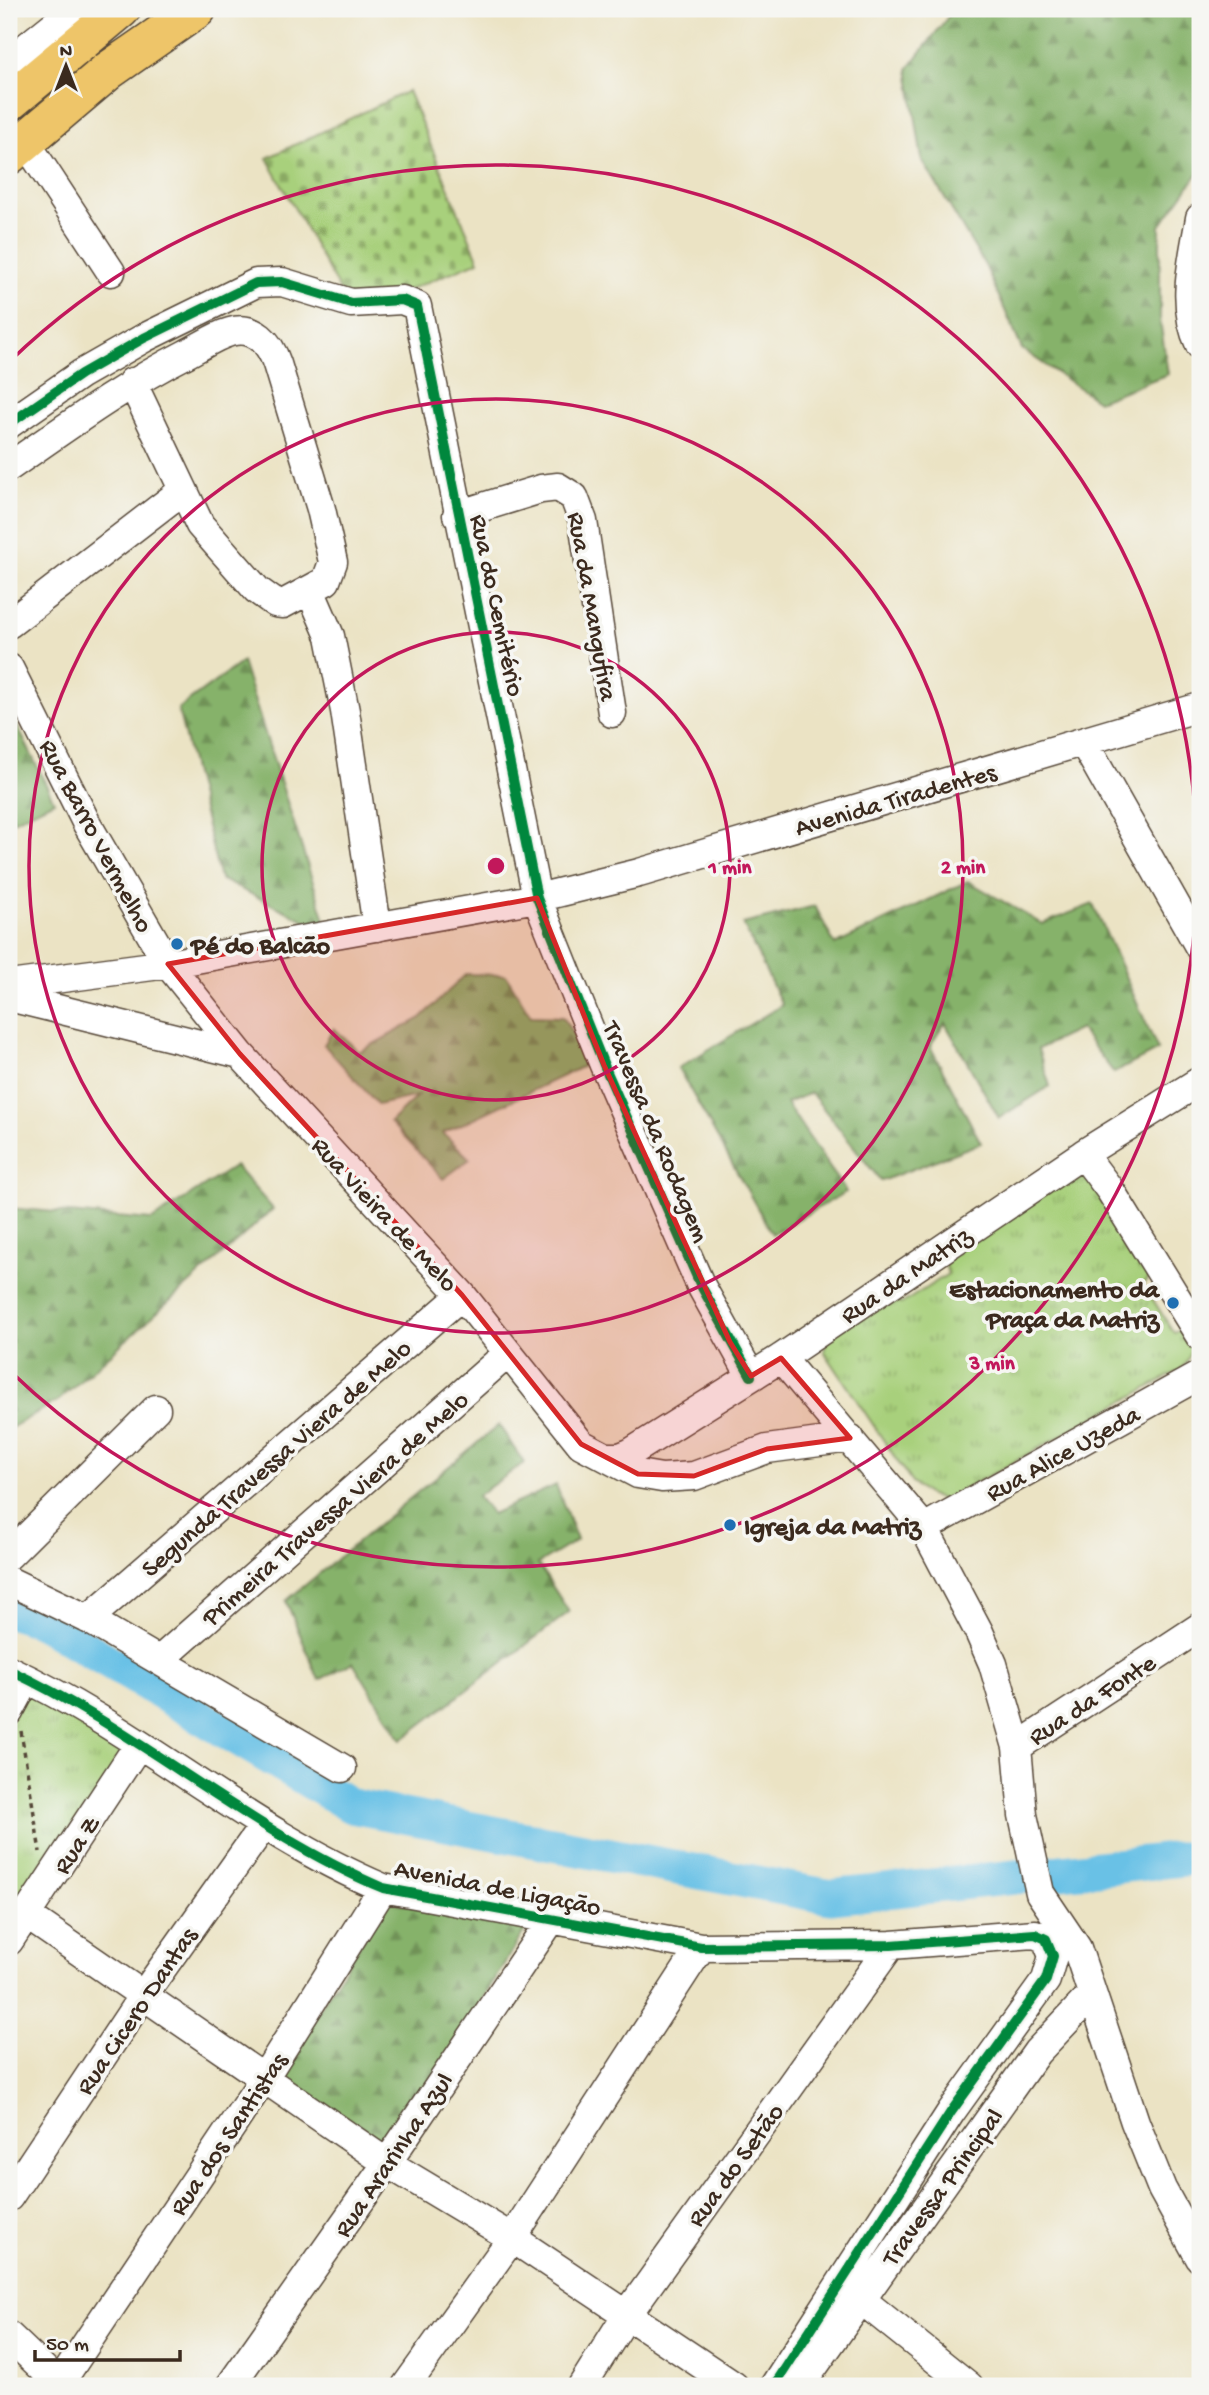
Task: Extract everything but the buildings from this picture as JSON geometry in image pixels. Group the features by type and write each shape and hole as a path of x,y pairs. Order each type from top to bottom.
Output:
{"highway":[{"path":"9,102 121,9"},
{"path":"17,148 108,71 197,9"}],"street":[{"path":"9,61 74,9"},
{"path":"17,148 111,272"},
{"path":"1200,218 1188,291 1194,332 1200,345"},
{"name":"Rua do Cemitério","path":"9,424 102,362 256,283 282,282 351,303 407,301 417,306 457,515 537,898"},
{"path":"9,467 132,382 230,332 262,337 272,348 321,509 333,562 326,581 284,604 275,603 257,590 200,524 132,382"},
{"name":"Rua da Mangufira","path":"457,515 541,489 558,487 574,497 583,521 612,713"},
{"path":"9,624 182,491"},
{"path":"310,590 330,636 340,686 377,927"},
{"name":"Rua Barro Vermelho","path":"9,668 81,815 168,964"},
{"name":"Avenida Tiradentes","path":"9,985 168,964 537,898 652,870 1200,708"},
{"path":"1084,743 1200,948"},
{"name":"Travessa da Rodagem","path":"537,898 604,1065 700,1284 751,1376"},
{"name":"Rua Vieira de Melo","path":"168,964 240,1054 462,1295 581,1444 606,1457"},
{"path":"9,997 240,1054"},
{"name":"Rua da Matriz","path":"606,1457 620,1457 631,1453 781,1358 1083,1154 1200,1082"},
{"path":"1083,1154 1110,1190 1200,1336"},
{"name":"Segunda Travessa Viera de Melo","path":"88,1619 462,1295"},
{"name":"Primeira Travessa Viera de Melo","path":"160,1660 507,1354"},
{"path":"781,1358 923,1528 988,1653 1017,1747 1030,1854 1042,1900 1077,1948 1135,2122 1162,2189 1200,2258"},
{"name":"Rua Alice Uzeda","path":"923,1528 1200,1375"},
{"path":"9,1555 156,1409"},
{"path":"606,1457 638,1474 663,1478 694,1476 767,1449 850,1438"},
{"path":"9,1581 88,1619 342,1768"},
{"name":"Rua da Fonte","path":"1017,1747 1200,1627"},
{"name":"Avenida de Ligação","path":"15,1691 139,1744 264,1825 356,1877 383,1888 701,1947 891,1945 1035,1934 1046,1939 1052,1949 1053,1966 1046,1980 951,2112 774,2386"},
{"name":"Rua Z","path":"9,1941 46,1890 139,1744"},
{"name":"Rua Cicero Dantas","path":"9,2197 144,1994 264,1825"},
{"name":"Rua dos Santistas","path":"9,2336 52,2377 66,2374 264,2078 383,1888"},
{"path":"28,1916 387,2163 512,2238 734,2386"},
{"name":"Rua Ararinha Azul","path":"230,2386 387,2163 551,1920"},
{"name":"Rua do Setão","path":"582,2386 626,2316 891,1945"},
{"path":"406,2386 512,2238 701,1947"},
{"name":"Travessa Principal","path":"800,2386 859,2298 1037,2052 1092,1994"},
{"path":"859,2298 969,2386"}],"path":[{"path":"15,1691 46,1890"}],"highlighted area":[{"path":"537,898 604,1065 730,1342 751,1376 781,1358 850,1438 767,1449 694,1476 638,1474 581,1444 462,1295 240,1054 168,964"}],"green space":[{"path":"954,9 1200,9 1200,171 1160,226 1160,320 1168,374 1098,401 1022,349 986,267 922,160 908,69"},
{"path":"408,91 479,261 352,313 267,158"},
{"path":"242,662 329,932 220,879 178,709"},
{"path":"9,709 54,801 9,823"},
{"path":"968,881 1042,924 1093,904 1158,1050 1114,1073 1080,1029 1038,1049 1050,1086 999,1118 945,1023 930,1046 981,1143 881,1181 811,1093 786,1103 846,1192 772,1234 678,1068 782,1005 743,924 815,906 835,945"},
{"path":"466,974 506,975 531,1016 563,1017 590,1063 443,1133 470,1159 443,1179 390,1122 417,1096 378,1105 324,1045 334,1028 359,1052 421,1018"},
{"path":"235,1166 273,1209 59,1400 9,1429 9,1208 152,1220"},
{"path":"1087,1167 1154,1271 1143,1284 1174,1333 1187,1327 1190,1355 1180,1370 945,1500 930,1496 912,1483 824,1351 830,1331 888,1292 901,1304 948,1274 943,1258"},
{"path":"499,1425 524,1463 477,1496 492,1514 556,1485 577,1540 538,1564 569,1612 401,1740 353,1662 319,1680 286,1601"},
{"path":"28,1677 139,1743 9,1946 9,1703"},
{"path":"387,1901 528,1925 387,2155 278,2075"}],"waterway":[{"path":"9,1611 39,1620 351,1806 831,1897 1200,1857"}],"cycle path":[{"path":"9,424 81,374 144,338 256,283 282,282 351,303 402,300 417,306 537,898 604,1065 700,1284 751,1376"},
{"path":"9,1670 104,1722 287,1839 383,1888 701,1947 891,1945 1035,1934 1046,1939 1053,1956 1046,1980 951,2112 774,2386"}],"place":[{"name":"Pé do Balcão","path":"177,944"},
{"name":"Estacionamento da Praça da Matriz","path":"1173,1303"},
{"name":"Igreja da Matriz","path":"730,1525"}]}
